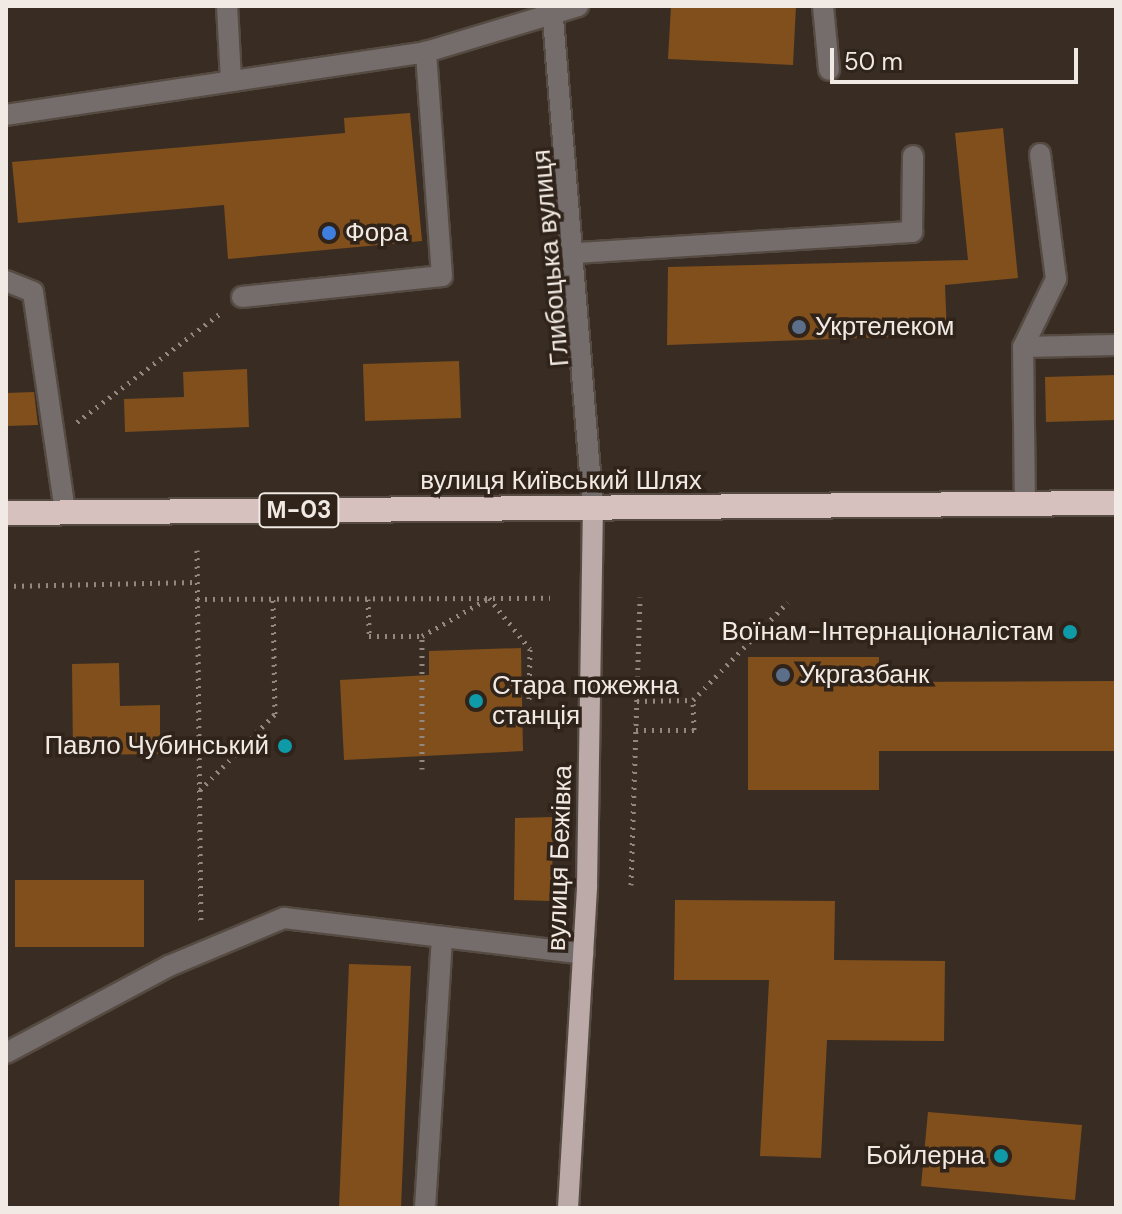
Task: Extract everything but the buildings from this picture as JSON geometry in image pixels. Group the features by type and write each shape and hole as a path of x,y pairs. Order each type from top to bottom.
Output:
{"highway":[{"name":"вулиця Київський Шлях","path":"6,513 1116,503"}],"main road":[{"name":"вулиця Бежівка","path":"568,1208 584,954 593,509"}],"street":[{"path":"227,6 231,81"},
{"path":"6,115 426,52 555,9 578,6"},
{"path":"823,6 829,70"},
{"name":"Глибоцька вулиця","path":"555,9 577,253 593,509"},
{"path":"242,297 442,276 426,52"},
{"path":"1025,505 1023,347 1056,279 1040,154"},
{"path":"577,253 912,232 913,156"},
{"path":"6,281 33,292 65,512"},
{"path":"1023,347 1116,345"},
{"path":"6,1053 202,952 284,918 584,954"},
{"path":"425,1208 442,939"}],"path":[{"path":"55,439 242,297"},
{"path":"197,550 202,952"},
{"path":"6,586 197,582"},
{"path":"631,885 640,597"},
{"path":"368,599 369,636 422,636 489,598"},
{"path":"489,598 530,649 529,700"},
{"path":"197,599 550,598"},
{"path":"200,790 275,714 273,599"},
{"path":"637,701 693,700 788,602"},
{"path":"422,636 422,769"},
{"path":"636,730 694,730 693,700"}],"place":[{"name":"Фора","path":"329,233"},
{"name":"Укртелеком","path":"799,327"},
{"name":"Воїнам-Інтернаціоналістам","path":"1070,632"},
{"name":"Укргазбанк","path":"783,675"},
{"name":"Стара пожежна станція","path":"476,701"},
{"name":"Павло Чубинський","path":"285,746"},
{"name":"Бойлерна","path":"1001,1156"}]}
